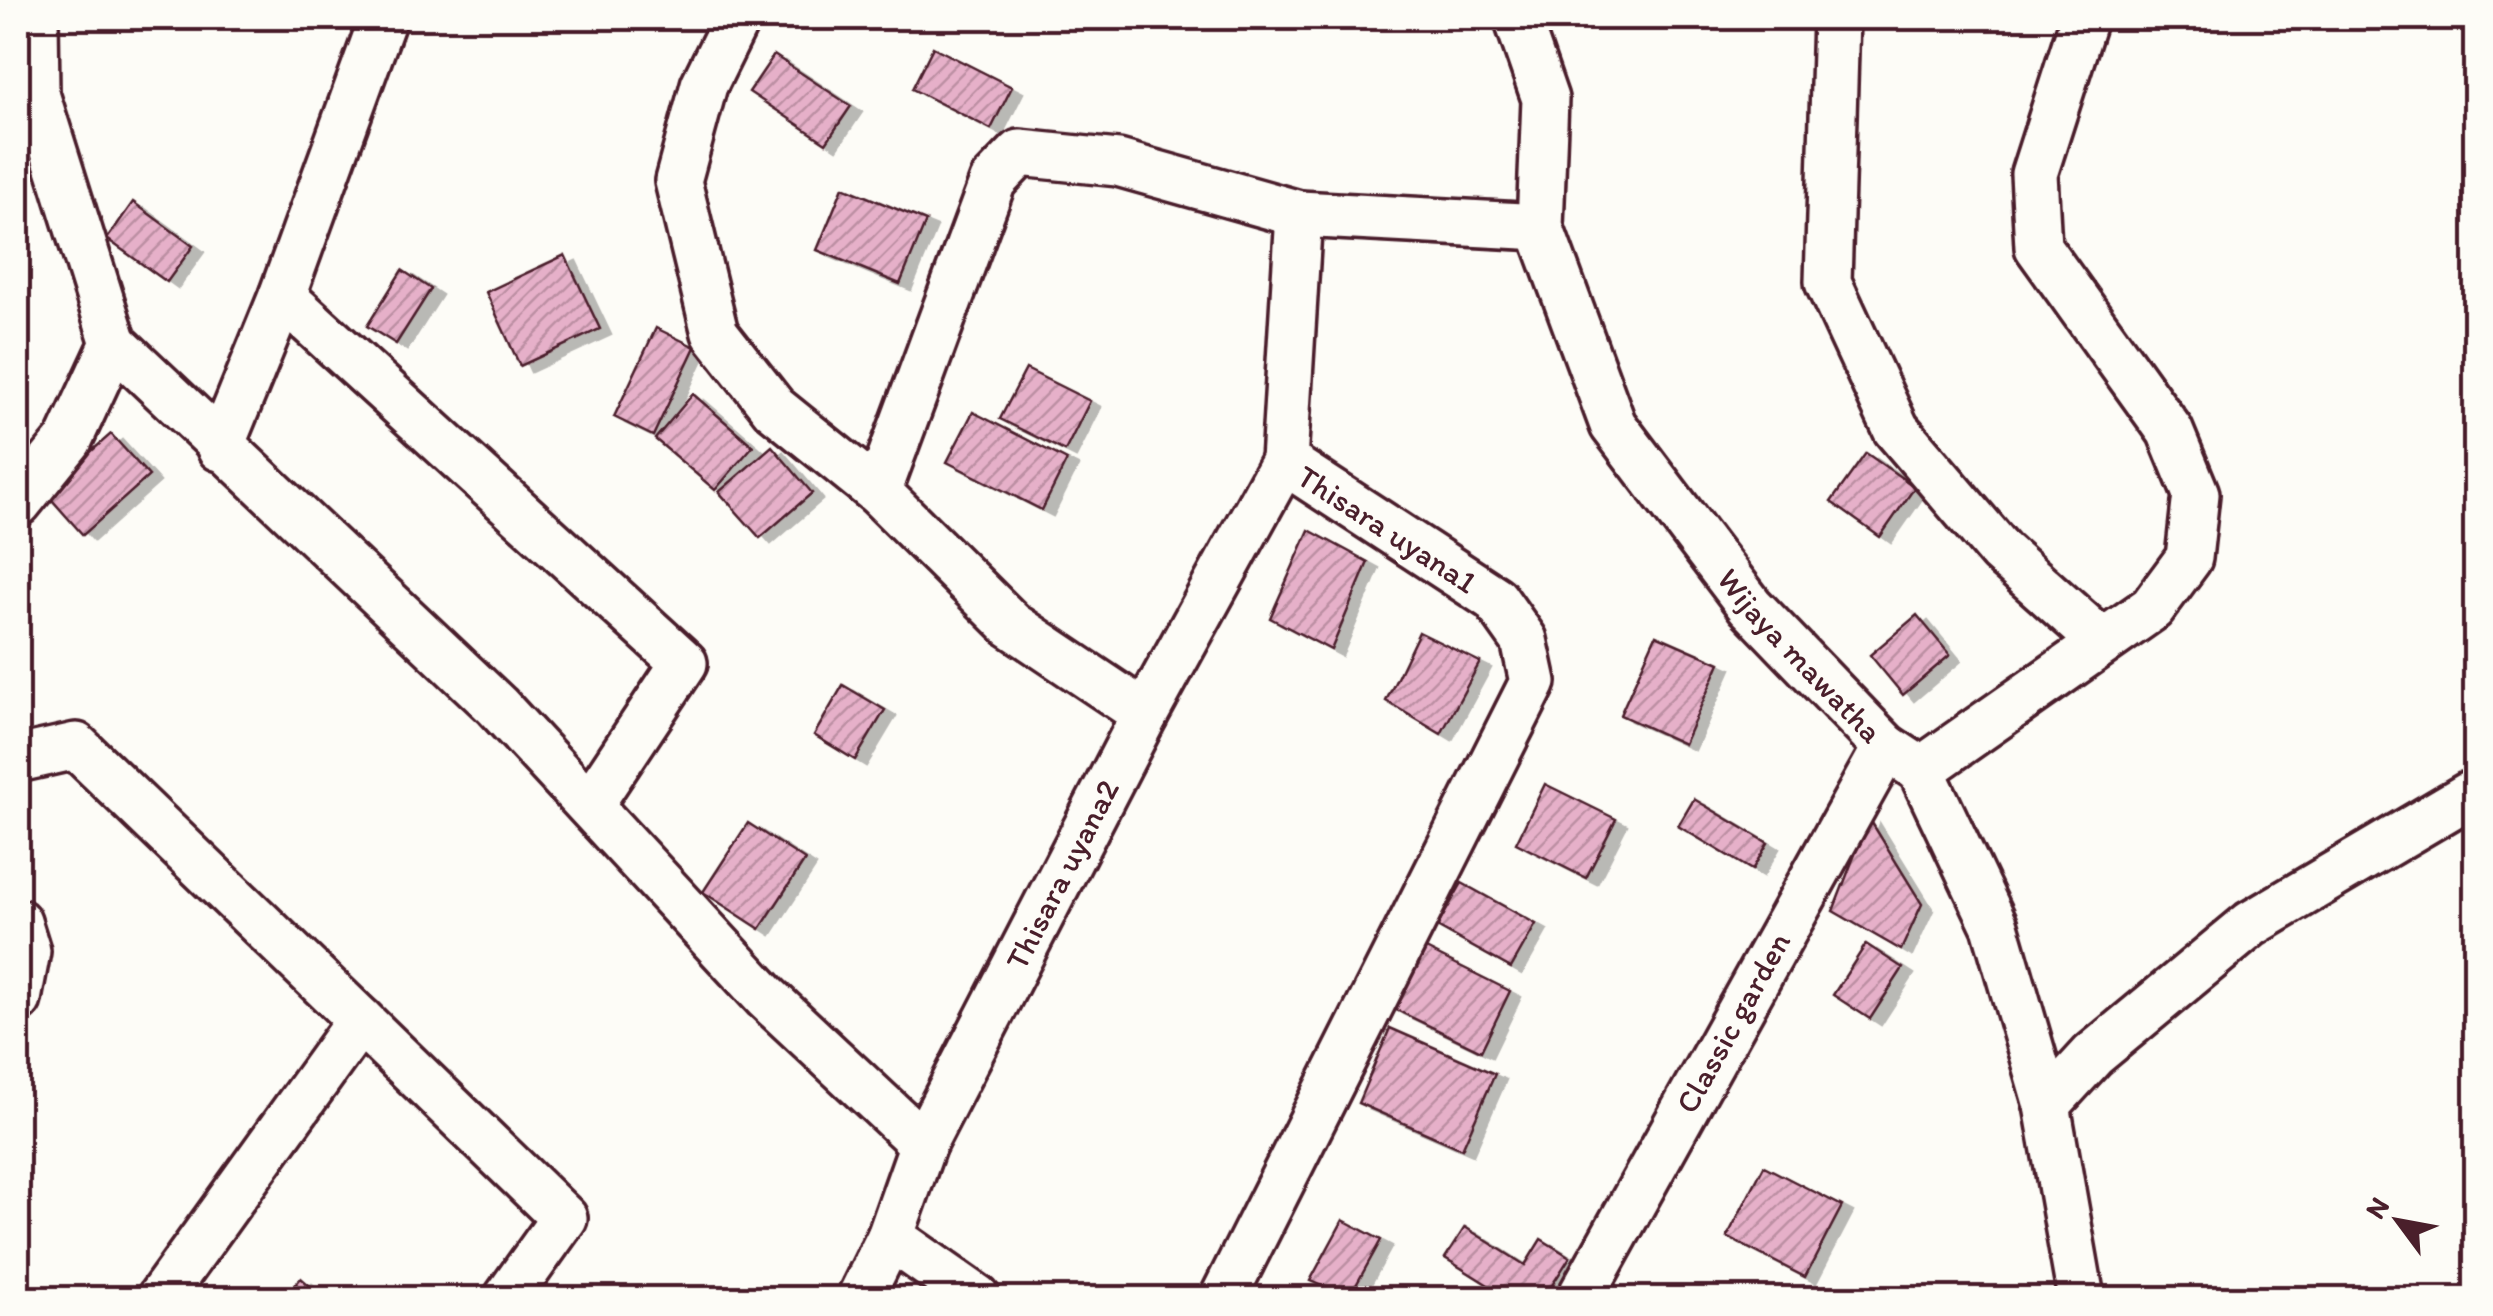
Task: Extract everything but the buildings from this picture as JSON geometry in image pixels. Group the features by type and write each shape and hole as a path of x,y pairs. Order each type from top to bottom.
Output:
{"street":[{"path":"35,18 36,94 114,343 220,448 498,706 766,998 923,1144"},
{"path":"220,448 282,296 383,18"},
{"path":"737,18 704,85 678,180 715,333 774,408 878,492 1012,625 1145,714"},
{"name":"Wijaya mawatha","path":"1517,18 1545,100 1540,227 1613,426 1750,606 1903,758 1995,926 2047,1106 2081,1298"},
{"path":"1836,18 1828,282 1896,428 2001,552 2102,642"},
{"path":"1903,758 2102,642 2152,608 2189,558 2196,494 2170,431 2038,247 2034,174 2084,18"},
{"path":"878,492 993,181 1020,153 1118,163 1299,214 1540,227"},
{"name":"Thisara uyana1","path":"1223,1298 1533,682 1524,640 1494,598 1284,461 1299,214"},
{"path":"282,296 684,663 590,803"},
{"path":"18,503 69,440 114,343"},
{"name":"Thisara uyana2","path":"860,1298 890,1237 923,1144 1145,714 1284,461"},
{"path":"18,759 76,746 564,1218 506,1298"},
{"name":"Classic garden","path":"1580,1298 1903,758"},
{"path":"2047,1106 2092,1055 2251,924 2476,791"},
{"path":"18,922 28,951 18,999"},
{"path":"160,1298 360,1020"},
{"path":"890,1237 978,1298"}]}
